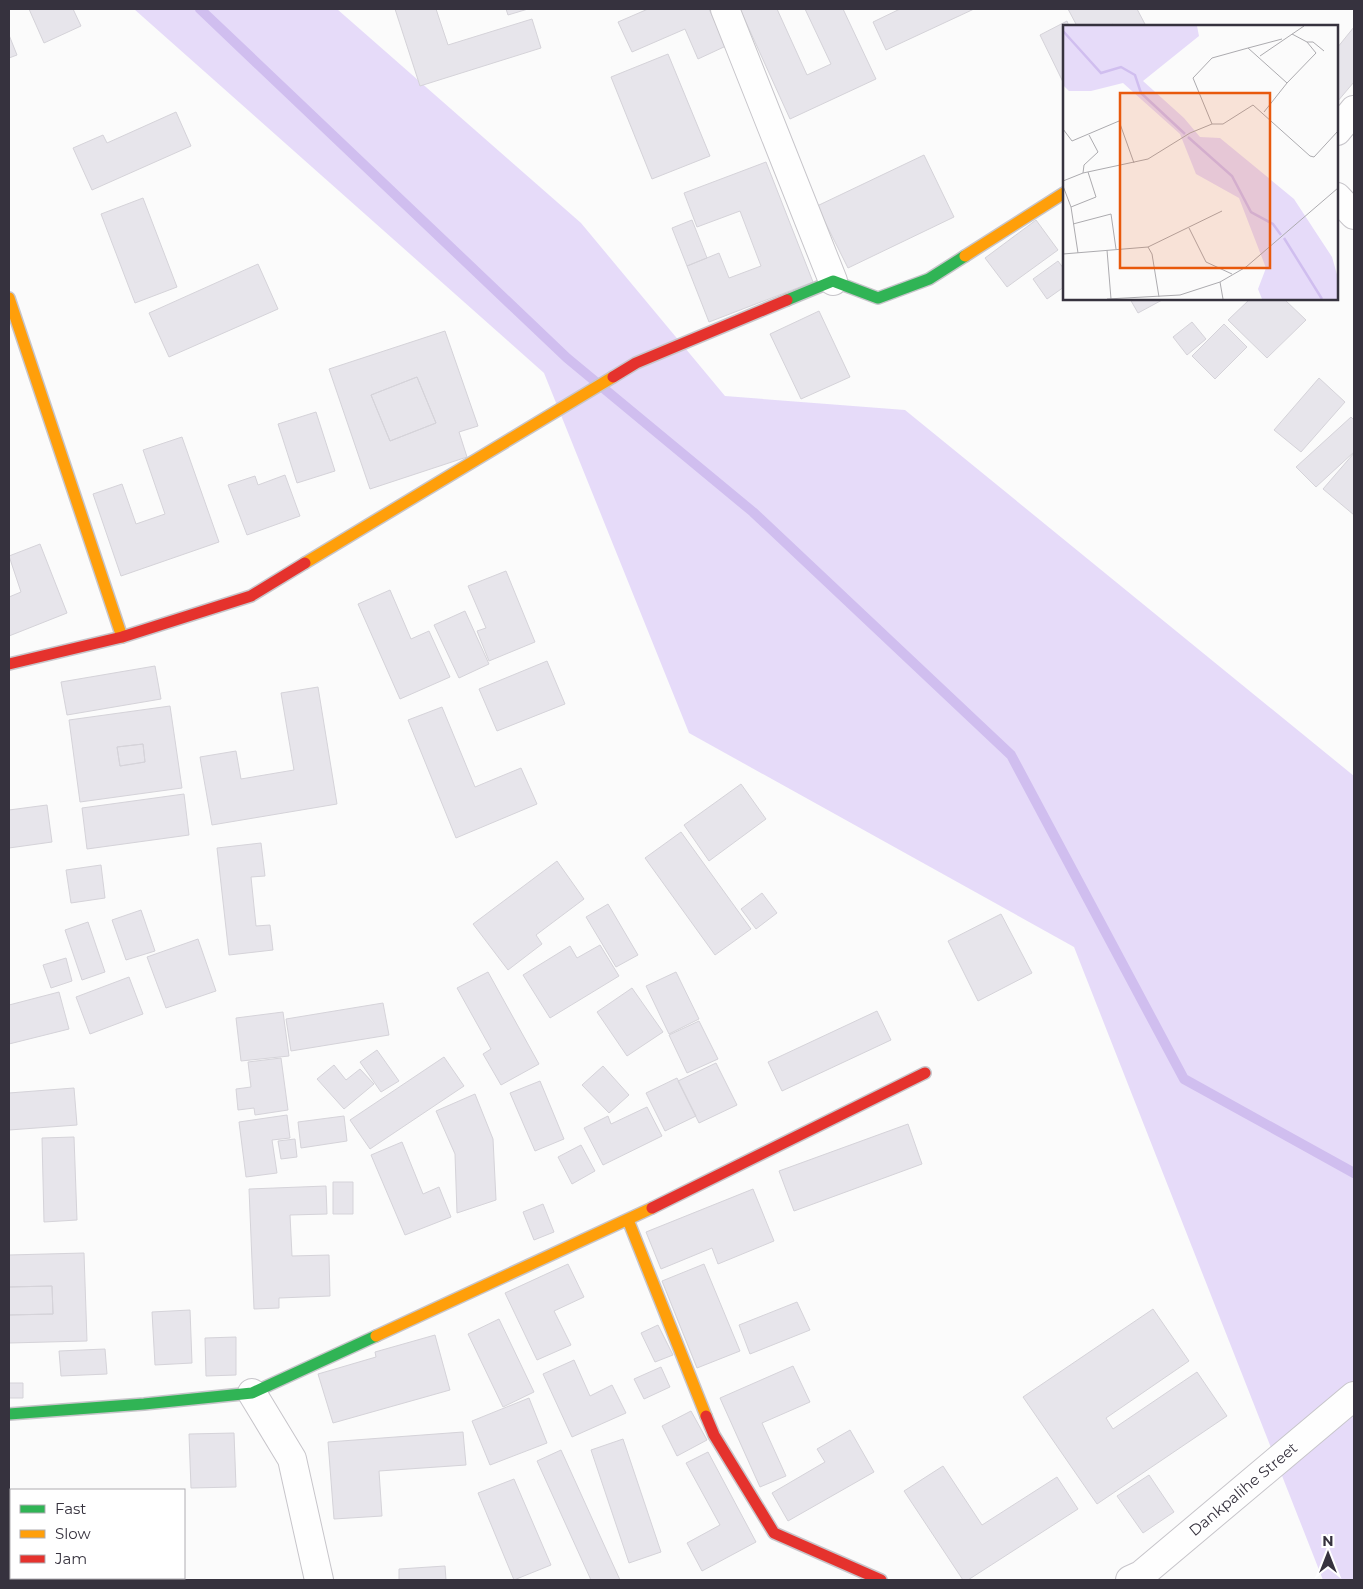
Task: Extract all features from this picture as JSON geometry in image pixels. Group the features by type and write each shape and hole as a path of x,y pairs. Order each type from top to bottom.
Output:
{"street":[{"path":"725,9 832,280"},
{"path":"1338,131 1354,110"},
{"path":"9,664 122,637 252,596 636,363 832,280 878,298 929,279 1063,194"},
{"path":"1338,199 1354,214"},
{"path":"9,298 122,637"},
{"path":"9,1414 144,1404 252,1393 628,1220 925,1073"},
{"path":"628,1220 714,1435 774,1533 881,1580"},
{"path":"252,1393 292,1459 319,1580"},
{"name":"Dankpalihe Street","path":"1130,1580 1141,1575 1354,1396"}],"shaded area":[{"path":"134,9 337,9 581,223 725,396 905,410 1354,776 1354,1580 1323,1580 1074,947 689,733 544,373"}],"building":[{"path":"29,9 73,9 81,26 44,43"},
{"path":"395,9 436,9 448,45 532,19 541,48 420,86"},
{"path":"506,9 528,9 508,15"},
{"path":"648,9 709,9 726,46 698,59 685,29 632,52 618,22"},
{"path":"740,9 777,9 807,75 831,64 805,9 843,9 876,79 790,119"},
{"path":"900,9 974,9 886,50 873,22"},
{"path":"1068,9 1137,9 1145,25 1113,24 1076,25"},
{"path":"1067,21 1069,25 1063,25 1063,82 1040,35"},
{"path":"1354,27 1354,82 1338,101 1338,47"},
{"path":"9,35 17,55 9,58"},
{"path":"668,54 710,156 652,179 611,77"},
{"path":"176,112 191,146 92,190 73,148 103,135 107,143"},
{"path":"924,155 954,217 848,268 817,206"},
{"path":"766,162 813,282 709,322 687,266 719,253 729,278 761,266 740,211 697,227 684,193"},
{"path":"143,198 177,287 135,303 101,214"},
{"path":"692,220 707,258 687,266 672,228"},
{"path":"1036,220 1058,250 1007,287 985,258"},
{"path":"1058,261 1063,268 1063,288 1047,299 1033,279"},
{"path":"258,264 278,309 169,357 149,313"},
{"path":"1131,300 1162,300 1138,313"},
{"path":"1249,300 1285,300 1306,320 1267,358 1228,320"},
{"path":"819,311 850,377 801,399 770,334"},
{"path":"1192,322 1206,339 1187,355 1173,337"},
{"path":"1224,324 1247,347 1215,379 1192,356"},
{"path":"445,331 478,426 459,432 467,457 370,489 329,369","holes":["417,377 436,423 390,441 371,395"]},
{"path":"417,377 436,423 390,441 371,395"},
{"path":"1319,378 1345,402 1301,452 1274,430"},
{"path":"316,412 335,471 297,483 278,424"},
{"path":"1351,417 1354,420 1354,452 1316,487 1296,467"},
{"path":"182,437 219,542 121,576 93,494 122,484 136,524 165,514 143,450"},
{"path":"1354,453 1354,515 1323,489"},
{"path":"285,475 300,516 247,535 228,485 255,476 258,485"},
{"path":"40,544 67,613 9,636 9,597 21,592 9,556"},
{"path":"506,571 535,642 489,661 477,631 486,628 468,586"},
{"path":"390,590 411,639 429,631 450,677 400,699 358,604"},
{"path":"465,611 489,664 459,678 434,625"},
{"path":"547,661 565,704 497,731 479,689"},
{"path":"155,666 161,699 67,715 61,682"},
{"path":"318,687 337,804 212,825 200,757 236,751 241,779 294,770 281,693"},
{"path":"170,706 182,788 80,802 69,720","holes":["143,744 145,762 120,766 117,747"]},
{"path":"442,707 475,787 521,768 537,804 456,838 408,720"},
{"path":"143,744 145,762 120,766 117,747"},
{"path":"741,784 766,819 709,861 684,825"},
{"path":"184,794 189,835 87,849 82,808"},
{"path":"47,805 52,842 9,848 9,810"},
{"path":"681,832 751,929 715,955 645,858"},
{"path":"261,843 265,876 251,877 256,926 270,925 273,950 229,955 217,848"},
{"path":"557,861 584,899 536,935 542,944 508,970 473,924"},
{"path":"101,865 105,898 71,903 66,870"},
{"path":"762,893 777,913 756,929 741,909"},
{"path":"608,904 638,955 616,967 586,917"},
{"path":"141,910 155,951 126,960 112,920"},
{"path":"1001,914 1032,973 978,1001 948,941"},
{"path":"88,922 105,972 82,980 65,930"},
{"path":"198,939 216,991 166,1008 147,957"},
{"path":"600,945 619,976 550,1018 523,975 570,946 577,958"},
{"path":"66,958 72,981 51,988 43,965"},
{"path":"488,972 539,1064 501,1085 483,1054 491,1049 457,988"},
{"path":"676,972 699,1019 669,1034 646,986"},
{"path":"129,977 143,1014 90,1034 76,997"},
{"path":"632,988 663,1032 627,1056 597,1012"},
{"path":"59,992 69,1029 9,1044 9,1005"},
{"path":"383,1003 389,1035 291,1051 286,1019"},
{"path":"877,1011 891,1040 782,1091 768,1062"},
{"path":"283,1012 289,1056 241,1061 236,1018"},
{"path":"699,1021 718,1059 687,1073 669,1035"},
{"path":"377,1050 399,1081 381,1092 360,1062"},
{"path":"444,1057 464,1086 370,1149 350,1120"},
{"path":"281,1058 288,1110 255,1115 254,1108 238,1110 236,1089 251,1087 248,1062"},
{"path":"716,1063 737,1105 699,1123 678,1081"},
{"path":"334,1065 346,1080 360,1069 374,1084 344,1109 317,1079"},
{"path":"603,1066 629,1095 609,1113 582,1085"},
{"path":"677,1078 696,1116 665,1131 646,1093"},
{"path":"540,1081 564,1139 535,1151 510,1093"},
{"path":"74,1088 77,1125 9,1130 9,1093"},
{"path":"475,1094 493,1139 496,1200 457,1213 455,1154 436,1111"},
{"path":"647,1107 662,1136 603,1165 584,1128 608,1116 611,1124"},
{"path":"287,1115 290,1138 272,1140 277,1173 246,1177 239,1122"},
{"path":"344,1116 347,1141 301,1148 298,1122"},
{"path":"908,1124 922,1164 794,1211 779,1171"},
{"path":"74,1137 77,1220 44,1222 42,1138"},
{"path":"295,1139 297,1157 281,1159 278,1141"},
{"path":"402,1142 423,1194 439,1187 451,1217 405,1235 371,1155"},
{"path":"581,1145 595,1171 572,1184 558,1157"},
{"path":"333,1182 353,1182 353,1214 333,1214"},
{"path":"326,1186 327,1214 290,1215 292,1256 329,1255 330,1296 279,1298 279,1308 254,1309 249,1189"},
{"path":"753,1189 774,1241 718,1264 712,1248 661,1269 646,1232"},
{"path":"543,1204 554,1232 534,1240 523,1212"},
{"path":"84,1253 87,1341 9,1343 9,1315 53,1314 52,1286 9,1287 9,1255"},
{"path":"568,1264 584,1297 554,1311 571,1345 537,1360 505,1293"},
{"path":"704,1264 740,1351 697,1368 662,1281"},
{"path":"52,1286 53,1314 9,1315 9,1287"},
{"path":"797,1302 810,1330 750,1354 739,1325"},
{"path":"1153,1309 1189,1361 1106,1418 1113,1429 1197,1372 1227,1416 1097,1504 1023,1397"},
{"path":"190,1310 192,1363 155,1365 152,1312"},
{"path":"499,1319 534,1392 503,1407 468,1334"},
{"path":"658,1325 673,1355 655,1362 641,1333"},
{"path":"435,1335 450,1390 333,1423 318,1374 376,1357 375,1352"},
{"path":"236,1337 236,1375 206,1376 205,1338"},
{"path":"105,1349 107,1374 61,1376 59,1351"},
{"path":"574,1360 590,1396 612,1385 626,1413 572,1437 543,1374"},
{"path":"793,1366 810,1402 762,1423 786,1476 760,1487 720,1398"},
{"path":"661,1367 670,1387 644,1399 634,1379"},
{"path":"9,1383 23,1383 23,1398 9,1398"},
{"path":"529,1398 547,1443 490,1465 472,1421"},
{"path":"691,1411 707,1440 677,1456 662,1426"},
{"path":"850,1430 874,1472 788,1521 772,1493 825,1462 817,1449"},
{"path":"463,1432 466,1465 379,1471 382,1516 334,1519 328,1442"},
{"path":"234,1433 236,1487 191,1488 189,1434"},
{"path":"623,1439 661,1552 629,1563 591,1450"},
{"path":"561,1450 620,1580 591,1580 537,1461"},
{"path":"708,1452 756,1542 702,1571 687,1543 720,1525 686,1463"},
{"path":"943,1466 982,1525 1057,1477 1078,1509 968,1580 963,1580 904,1491"},
{"path":"1149,1475 1174,1512 1143,1533 1117,1496"},
{"path":"514,1479 551,1565 514,1580 478,1493"},
{"path":"9,1502 10,1566 9,1566"},
{"path":"445,1566 446,1580 399,1580 399,1569"}],"waterway":[{"path":"200,9 567,358 753,512 1011,755 1184,1079 1354,1173"}],"traffic: fast":[{"path":"787,300 833,281 878,298 929,279 965,256"},
{"path":"9,1414 144,1404 252,1393 376,1336"}],"traffic: slow":[{"path":"965,256 1063,194"},
{"path":"9,298 122,637"},
{"path":"305,563 613,377"},
{"path":"376,1336 652,1208"},
{"path":"628,1220 706,1416"}],"traffic: jam":[{"path":"613,377 636,363 787,300"},
{"path":"9,664 122,637 251,596 305,563"},
{"path":"652,1208 925,1073"},
{"path":"706,1416 714,1435 774,1533 881,1580"}]}
